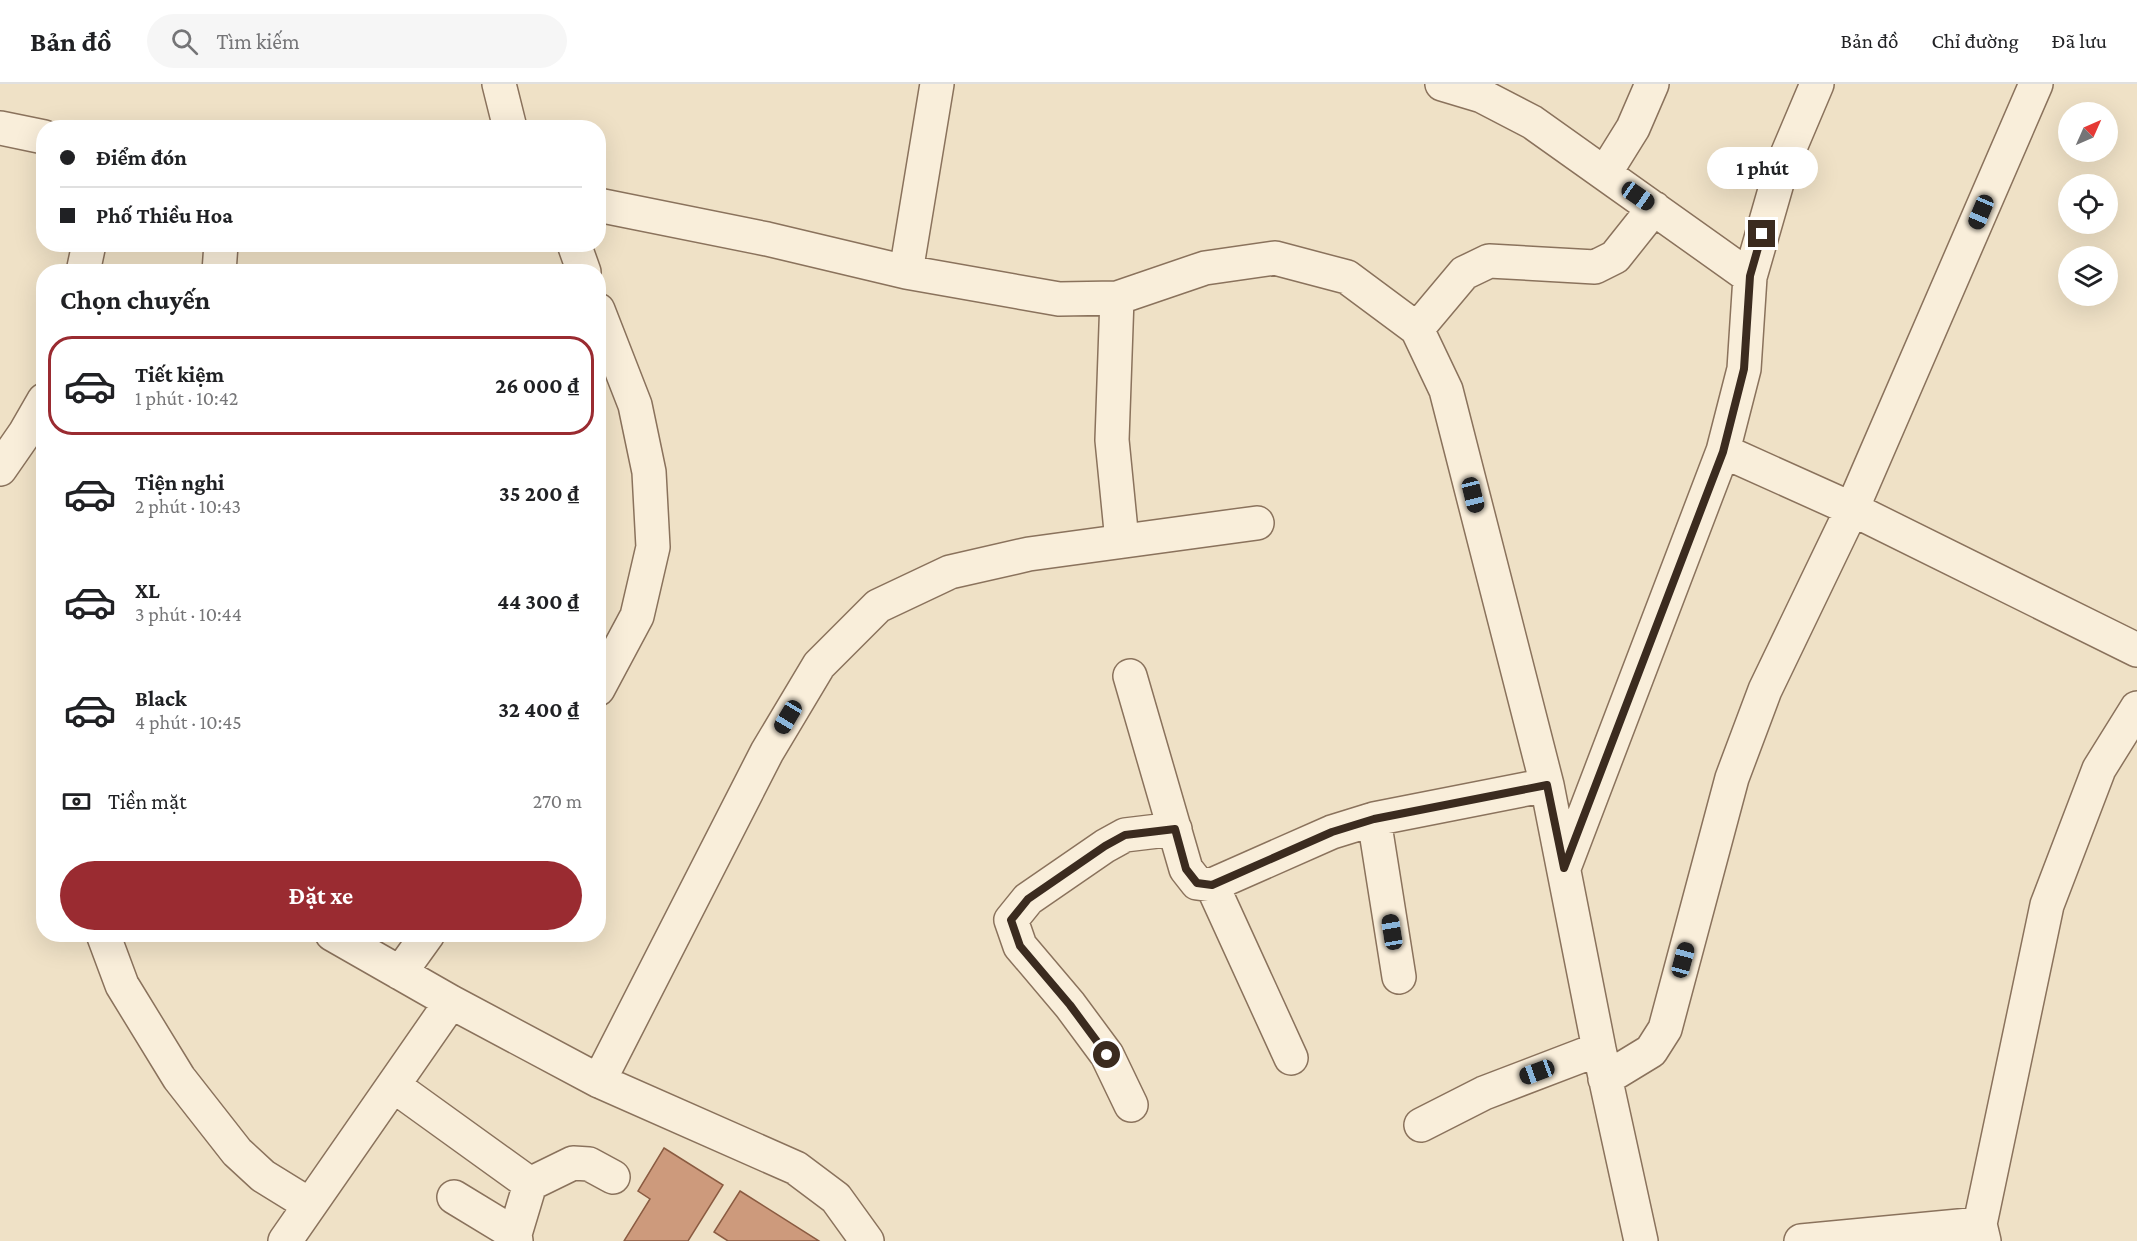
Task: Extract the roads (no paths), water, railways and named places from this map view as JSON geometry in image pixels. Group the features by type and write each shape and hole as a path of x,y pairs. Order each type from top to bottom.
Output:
{"street":[{"path":"499,84 508,120"},
{"path":"906,272 937,84"},
{"path":"1442,84 1482,96 1532,122 1750,276"},
{"path":"1605,173 1633,128 1652,84"},
{"path":"1564,868 1723,452 1744,369 1750,276 1781,169 1817,84"},
{"path":"1420,1125 1484,1092 1651,1051 1665,1029 1732,778 1765,690 1852,509 2036,84"},
{"path":"0,128 36,135"},
{"path":"606,207 767,239 906,272 1059,299 1117,298 1205,268 1275,258 1347,277 1418,329 1446,390 1547,785 1602,1064 1641,1241"},
{"path":"1418,329 1464,273 1488,261 1595,267 1615,257 1654,208"},
{"path":"1117,298 1112,440 1122,541"},
{"path":"606,331 634,405 649,472 653,548 637,615 606,674"},
{"path":"0,469 36,415"},
{"path":"1723,452 1852,509 2135,644"},
{"path":"599,1082 767,752 819,664 878,606 950,572 1029,554 1257,523"},
{"path":"1130,676 1186,869 1197,883 1212,885 1332,832 1374,819 1547,785"},
{"path":"1801,1241 1982,1232 2047,905 2099,769 2137,708"},
{"path":"1374,819 1398,977"},
{"path":"1131,1105 1107,1055 1070,1005 1020,946 1011,920 1028,899 1105,846 1125,835 1175,829"},
{"path":"1212,885 1291,1058"},
{"path":"106,942 122,985 178,1078 237,1152 263,1176 310,1204"},
{"path":"346,942 599,1082 796,1168 836,1198 867,1241"},
{"path":"400,974 422,942"},
{"path":"285,1241 451,1002"},
{"path":"394,1086 530,1184"},
{"path":"454,1197 516,1237 530,1184 573,1163 589,1164 613,1177"}]}
